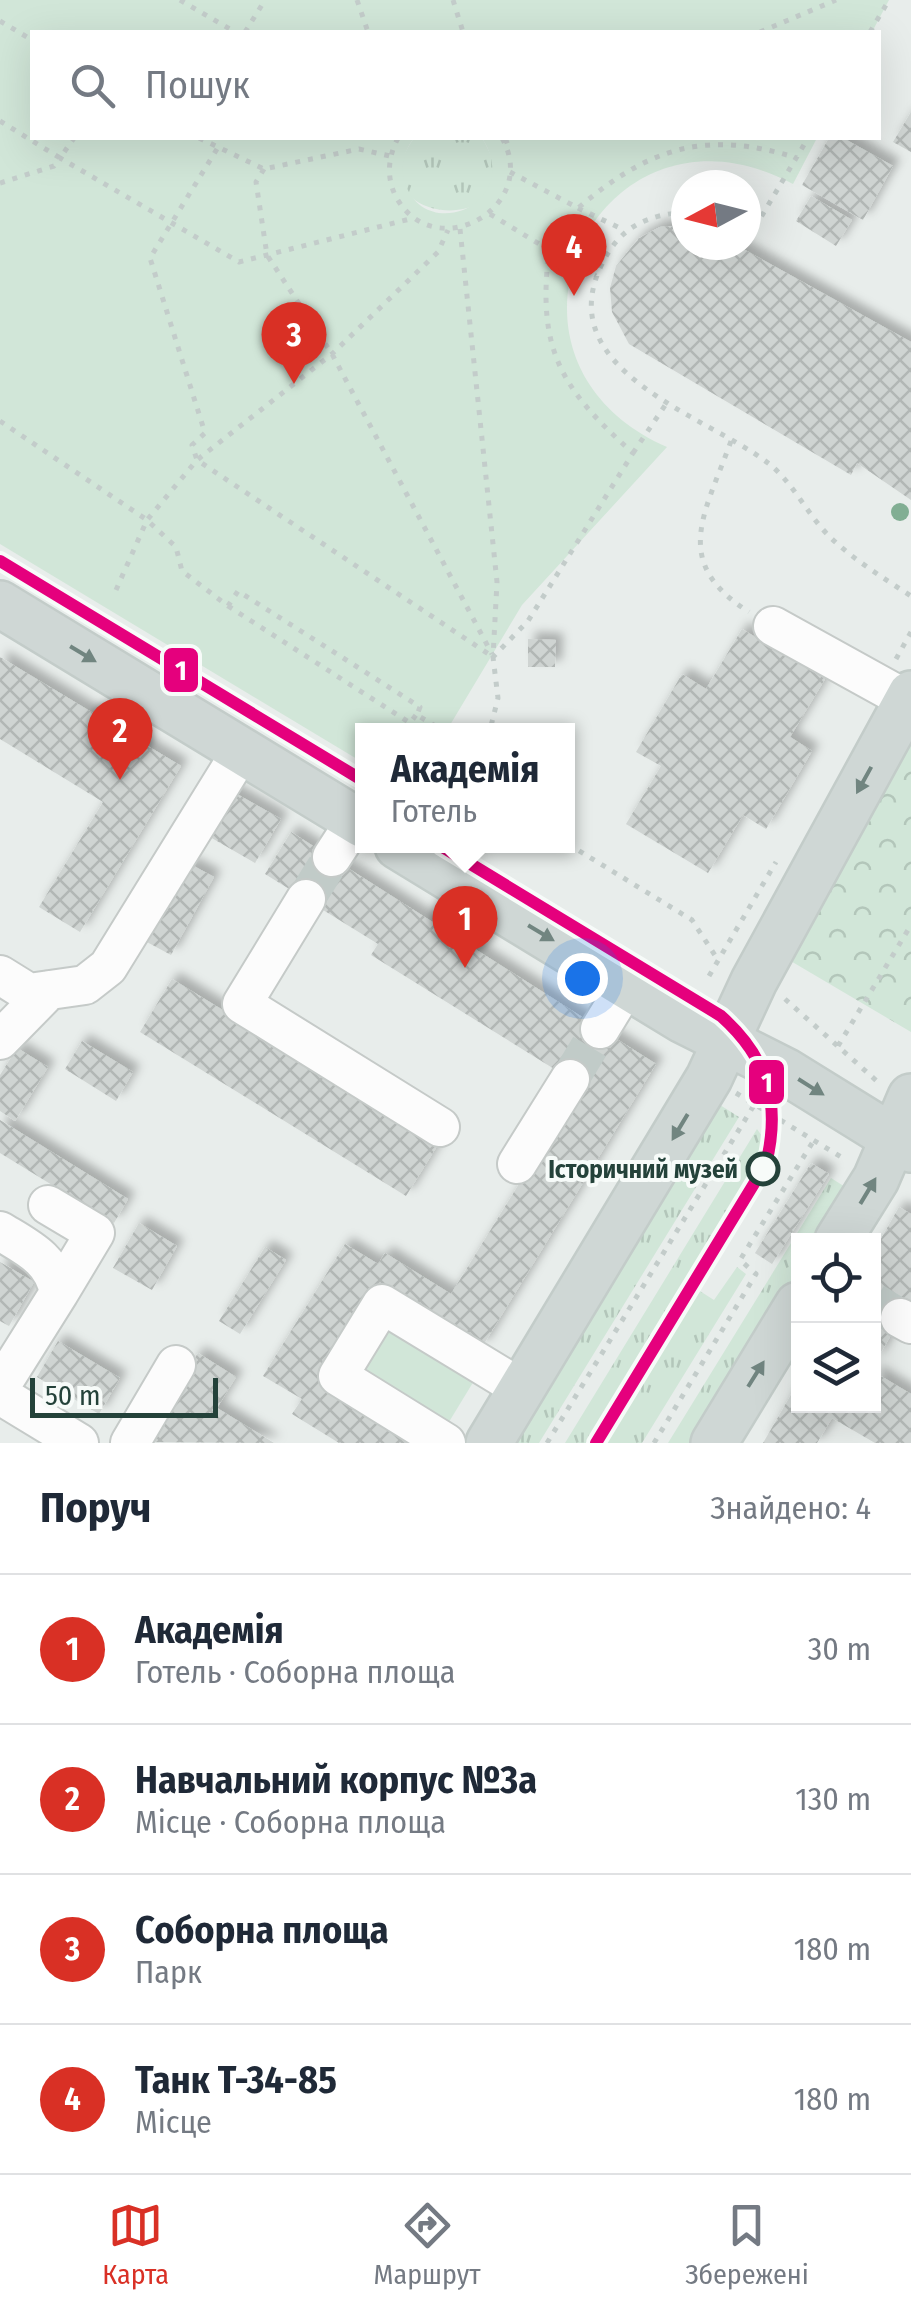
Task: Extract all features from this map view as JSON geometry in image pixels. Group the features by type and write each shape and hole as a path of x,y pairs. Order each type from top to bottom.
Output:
{"main road":[{"path":"0,604 242,750 350,834"},
{"path":"488,1443 709,1078 754,981 909,697"},
{"path":"409,853 626,986 785,1071 902,1143"},
{"path":"842,1233 902,1143 900,1094"},
{"path":"714,1443 791,1316"}],"street":[{"path":"774,626 909,697"},
{"path":"0,975 29,993 85,985 108,967 242,750"},
{"path":"306,900 242,1004 440,1127"},
{"path":"600,1029 626,986"},
{"path":"0,1040 49,990"},
{"path":"516,1164 570,1078"},
{"path":"0,1386 96,1232 48,1205"},
{"path":"0,1231 41,1256 56,1274 59,1294"},
{"path":"446,1443 338,1376 382,1304 522,1388"},
{"path":"130,1443 176,1366"},
{"path":"0,1395 79,1443"}],"path":[{"path":"180,0 232,30"},
{"path":"246,30 265,0"},
{"path":"358,0 367,30"},
{"path":"453,0 462,30"},
{"path":"765,30 836,0"},
{"path":"871,30 889,0"},
{"path":"0,20 30,39"},
{"path":"0,121 30,140"},
{"path":"31,140 239,262 414,218 448,230 460,228 490,214 508,188 510,172 503,140"},
{"path":"0,183 54,166 73,140"},
{"path":"202,140 264,169 359,148 390,156"},
{"path":"397,140 390,156 393,190 414,218"},
{"path":"761,217 807,140"},
{"path":"578,208 616,176 653,155 728,145 760,146 797,158"},
{"path":"217,149 150,258 205,433 192,445 197,460 494,656"},
{"path":"264,169 256,182 267,255 332,354 494,656"},
{"path":"510,172 624,230"},
{"path":"671,213 658,214 624,230 596,276 592,302 605,347 620,368 666,404 770,464 832,539 911,596"},
{"path":"490,214 596,276"},
{"path":"460,228 497,582 494,656 498,698 492,723"},
{"path":"116,590 148,520 197,460 332,354 438,252 448,230"},
{"path":"549,250 543,300 554,348 574,397 632,453"},
{"path":"494,656 528,620 666,404"},
{"path":"0,421 148,520 176,548 182,570 228,606 410,723 416,715 420,707 238,591 228,606"},
{"path":"731,441 703,525 699,552 703,570 713,586 774,626"},
{"path":"416,715 430,723"},
{"path":"575,848 692,920 718,960"},
{"path":"838,1046 911,924"},
{"path":"785,999 900,1094"},
{"path":"729,1090 756,1102 860,1169"},
{"path":"547,1443 756,1102"},
{"path":"654,1443 756,1274 740,1260 814,1140"}],"green space":[{"path":"0,0 889,0 873,30 30,30 30,140 413,140 404,159 405,183 416,202 432,211 450,213 467,208 482,197 491,181 492,161 483,140 816,140 793,184 761,174 761,170 724,162 663,169 615,198 582,244 567,298 575,354 607,406 667,447 522,605 451,723 355,723 355,758 0,544"},
{"path":"413,140 483,140 494,171 489,194 471,207 447,210 423,205 406,191 401,168"},
{"path":"911,740 911,1032 789,960"},
{"path":"720,1105 739,1117 539,1443 513,1443"},
{"path":"757,1129 764,1139 761,1156 684,1281 714,1300 737,1267 746,1274 642,1443 565,1443"},
{"path":"831,1178 850,1190 823,1233 797,1233"},
{"path":"791,1243 791,1285 695,1443 668,1443"},
{"path":"385,1313 480,1371 441,1435 346,1377"}],"building":[{"path":"911,112 911,152 893,142"},
{"path":"828,140 847,140 893,166 863,220 802,185"},
{"path":"811,196 852,220 836,246 796,221"},
{"path":"671,226 671,260 761,259 911,342 911,500 857,463 851,475 629,344 612,312 610,288 616,266 639,238"},
{"path":"742,629 825,679 790,737 812,751 766,829 743,815 708,873 626,824 661,766 636,752 682,674 706,689"},
{"path":"528,639 556,640 555,667 528,667"},
{"path":"0,657 181,766 80,932 39,907 103,802 0,739"},
{"path":"228,789 281,819 255,863 203,833"},
{"path":"291,832 656,1064 482,1347 373,1292 321,1377 378,1412 373,1421 408,1443 339,1443 292,1414 302,1399 263,1376 345,1244 378,1264 385,1253 451,1294 580,1085 371,955 378,944 265,874"},
{"path":"188,863 214,877 171,955 145,941"},
{"path":"172,979 439,1143 406,1196 140,1032"},
{"path":"82,1041 133,1072 116,1101 65,1069"},
{"path":"17,1048 48,1067 15,1121 0,1111 0,1075"},
{"path":"0,1120 128,1199 114,1223 0,1153"},
{"path":"811,1163 829,1174 772,1264 755,1253"},
{"path":"899,1207 911,1214 911,1301 881,1352 881,1323 881,1239"},
{"path":"139,1223 177,1246 152,1290 113,1268"},
{"path":"265,1247 286,1260 240,1334 219,1321"},
{"path":"0,1262 34,1282 9,1326 0,1321"},
{"path":"58,1341 120,1378 99,1414 37,1377"},
{"path":"198,1353 236,1377 217,1408 274,1443 143,1442"},
{"path":"881,1376 911,1394 911,1443 875,1443 832,1418 817,1443 763,1443 791,1395 791,1413 881,1413"}],"tunnel":[{"path":"306,899 332,857"},
{"path":"570,1079 600,1029"},
{"path":"881,1306 900,1318"}],"transit line":[{"name":"1","path":"0,561 355,776"},
{"name":"1","path":"453,853 721,1016 750,1048 767,1083 772,1121 766,1164 596,1443"}],"place":[{"name":"Танк Т-34-85","path":"574,296"},
{"name":"Соборна площа","path":"294,384"},
{"name":"Навчальний корпус №3а","path":"120,780"},
{"name":"Академія","path":"465,968"},
{"name":"Історичний музей","path":"763,1169"}]}
